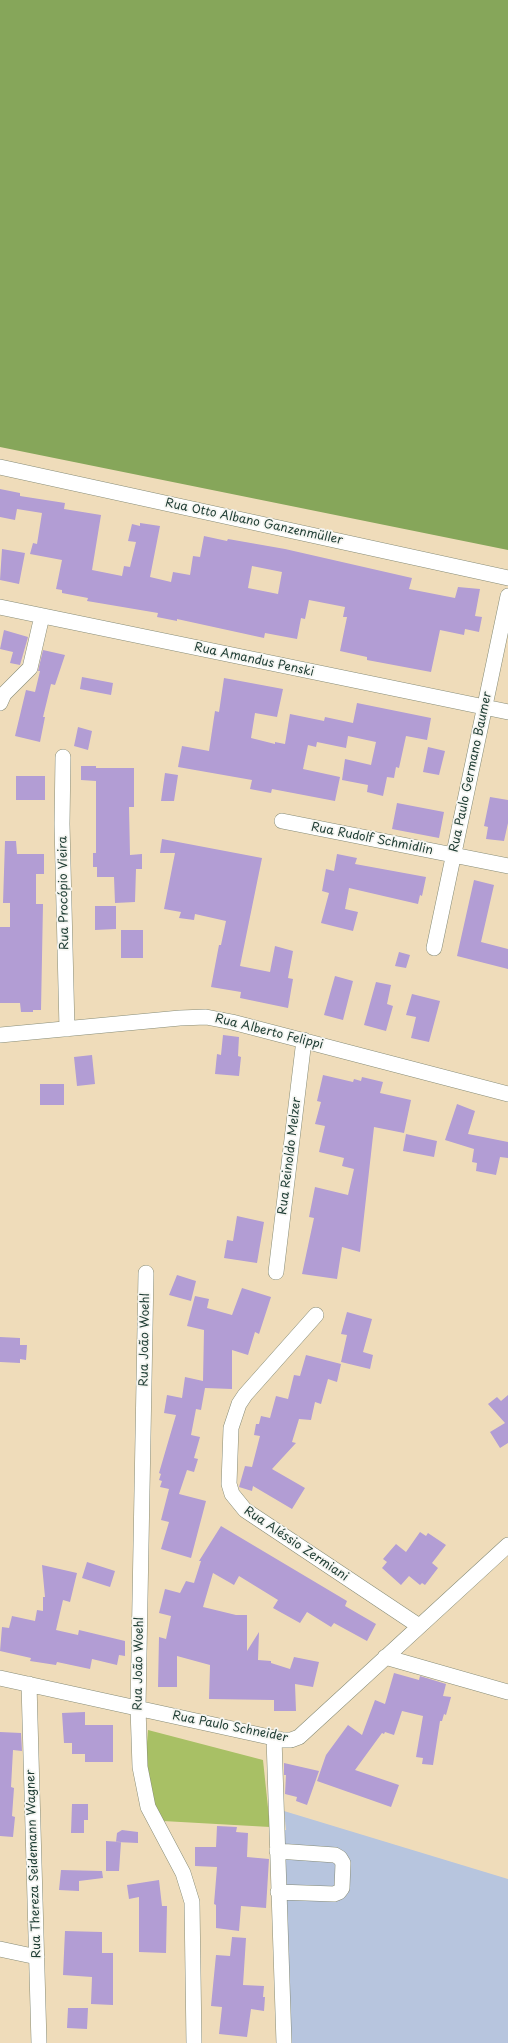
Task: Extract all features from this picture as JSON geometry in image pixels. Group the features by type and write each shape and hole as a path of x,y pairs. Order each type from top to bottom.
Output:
{"street":[{"name":"Rua Otto Albano Ganzenmüller","path":"0,467 508,578"},
{"name":"Rua Paulo Germano Baumer","path":"434,948 508,596"},
{"name":"Rua Amandus Penski","path":"0,607 508,712"},
{"path":"0,703 4,694 30,668 42,616"},
{"name":"Rua Procópio Vieira","path":"63,757 67,1029"},
{"name":"Rua Rudolf Schmidlin","path":"282,821 508,866"},
{"name":"Rua Alberto Felippi","path":"0,1035 180,1018 206,1017 304,1040 508,1094"},
{"name":"Rua Reinoldo Melzer","path":"276,1272 304,1040"},
{"name":"Rua João Woehl","path":"146,1273 138,1708 140,1767 144,1795 154,1820 183,1873 192,1902 194,2043"},
{"name":"Rua Aléssio Zermiani","path":"316,1315 245,1395 239,1404 231,1428 229,1484 232,1494 245,1510 419,1626"},
{"name":"Rua Paulo Schneider","path":"0,1678 274,1738 291,1740 299,1737 508,1545"},
{"path":"385,1657 508,1692"},
{"name":"Rua Thereza Seidemann Wagner","path":"29,1684 39,2043"},
{"path":"274,1738 284,2043"},
{"path":"277,1851 335,1855 340,1858 343,1863 342,1888 339,1892 334,1894 278,1892"},
{"path":"0,1949 37,1957"}],"shaded area":[{"path":"284,1811 508,1879 508,2043 277,2043 271,1831 286,1830"}],"green space":[{"path":"0,0 508,0 508,550 0,447"},
{"path":"148,1730 263,1760 270,1827 163,1821 148,1795 145,1769"}],"building":[{"path":"0,489 20,493 20,496 65,503 64,509 101,515 92,570 122,576 124,566 130,567 136,542 128,541 132,524 140,526 140,523 160,526 150,577 171,582 173,572 190,575 193,556 200,557 204,536 227,541 228,539 285,549 412,578 409,589 455,598 458,587 480,589 475,616 482,617 479,632 465,629 464,635 440,630 431,672 367,660 367,657 340,651 347,617 343,617 345,607 309,600 305,619 301,618 297,639 265,633 264,638 177,619 177,621 157,617 158,613 87,601 88,598 62,593 62,590 56,589 62,560 30,554 33,543 37,544 42,513 17,509 15,520 0,517","holes":["252,566 282,572 278,594 248,588"]},
{"path":"2,549 25,553 19,584 0,580"},
{"path":"4,630 28,637 20,665 10,663 13,652 0,649"},
{"path":"43,650 65,655 55,685 51,684 43,717 45,717 40,742 15,736 26,690 35,692"},
{"path":"82,677 113,683 111,695 80,689"},
{"path":"224,678 283,689 277,717 255,713 251,738 275,744 275,742 285,744 290,714 324,721 325,717 353,723 357,703 431,718 427,740 406,736 399,768 396,767 394,778 387,777 383,796 367,792 368,785 342,780 345,759 371,765 376,742 348,736 346,748 317,742 316,747 308,745 303,769 340,777 335,801 272,789 271,793 250,789 252,780 178,767 182,746 209,751 215,711 219,712"},
{"path":"78,727 92,731 88,750 74,746"},
{"path":"428,747 445,751 439,775 423,772"},
{"path":"81,766 96,766 96,768 134,768 134,807 129,807 130,855 142,854 142,869 136,869 135,902 115,903 114,877 97,877 97,867 93,867 93,853 96,853 96,781 81,780"},
{"path":"165,773 178,775 174,801 161,801"},
{"path":"16,776 45,776 45,800 16,800"},
{"path":"490,797 508,800 508,823 504,841 486,839 488,827 484,826"},
{"path":"397,803 444,812 439,838 392,829"},
{"path":"162,839 262,858 240,966 270,972 275,946 293,951 288,978 293,979 288,1008 240,998 241,992 211,987 219,945 221,945 226,921 195,914 194,920 179,918 181,912 164,909 175,853 160,853"},
{"path":"5,841 16,841 17,854 44,854 44,874 36,874 36,904 43,904 41,1010 33,1010 33,1012 21,1012 20,1003 0,1003 0,927 10,927 10,903 3,903"},
{"path":"337,854 357,858 355,864 426,877 422,896 420,895 418,904 349,888 345,909 358,912 353,931 321,923 329,893 322,891 326,869 334,871"},
{"path":"474,880 494,885 481,942 508,949 508,969 457,956"},
{"path":"95,906 116,906 116,929 95,930"},
{"path":"121,930 143,930 143,958 121,958"},
{"path":"399,952 410,955 406,968 395,966"},
{"path":"335,976 353,981 343,1020 324,1015"},
{"path":"376,982 391,985 387,1004 393,1006 386,1031 364,1025"},
{"path":"412,994 440,1001 429,1042 411,1038 416,1017 406,1015"},
{"path":"223,1035 239,1037 238,1056 241,1057 239,1076 215,1074 217,1054 221,1055"},
{"path":"92,1055 95,1084 77,1086 74,1057"},
{"path":"323,1075 353,1082 354,1079 361,1081 362,1077 383,1082 380,1093 411,1100 404,1133 374,1127 360,1252 342,1247 337,1279 302,1274 314,1218 309,1217 315,1187 348,1195 354,1169 342,1166 344,1158 319,1152 325,1126 315,1124 321,1102 317,1101"},
{"path":"40,1084 64,1084 64,1105 40,1105"},
{"path":"457,1104 475,1111 468,1134 508,1142 508,1158 500,1157 496,1175 476,1171 477,1163 472,1162 474,1149 445,1140"},
{"path":"406,1134 437,1141 434,1157 403,1151"},
{"path":"237,1216 264,1222 257,1263 224,1258 227,1240 233,1241"},
{"path":"177,1275 196,1281 191,1301 169,1295"},
{"path":"242,1288 271,1297 259,1334 255,1332 248,1355 232,1350 232,1389 205,1388 201,1410 196,1409 191,1435 200,1437 194,1458 198,1459 194,1472 187,1470 179,1494 206,1501 191,1558 161,1549 169,1522 161,1520 169,1489 160,1487 162,1481 159,1480 161,1474 159,1473 176,1415 164,1413 167,1395 182,1398 185,1377 203,1381 204,1330 187,1326 195,1296 209,1299 207,1308 232,1315"},
{"path":"347,1312 372,1319 363,1352 373,1355 370,1369 341,1362 347,1335 341,1334"},
{"path":"0,1337 20,1338 20,1345 27,1345 26,1360 20,1359 20,1363 0,1362"},
{"path":"306,1355 341,1364 337,1382 328,1379 321,1404 315,1402 311,1420 299,1419 292,1442 296,1443 272,1469 305,1488 292,1509 253,1486 252,1491 239,1487 245,1466 252,1467 260,1436 254,1435 256,1424 259,1424 261,1416 270,1418 276,1396 288,1399 294,1375 300,1376"},
{"path":"508,1395 508,1443 500,1448 490,1432 505,1423 488,1404 497,1397 501,1401"},
{"path":"221,1526 347,1601 345,1606 376,1624 367,1641 334,1623 331,1627 307,1612 300,1623 273,1608 278,1600 239,1576 234,1585 213,1573 203,1607 236,1615 247,1615 247,1651 259,1632 258,1660 271,1661 271,1663 290,1669 294,1657 319,1662 313,1687 295,1684 296,1711 274,1711 274,1700 209,1699 210,1665 177,1656 177,1687 158,1687 159,1637 166,1639 171,1616 159,1613 165,1589 180,1593 186,1581 194,1583 201,1561 199,1561"},
{"path":"420,1532 426,1536 428,1533 446,1545 432,1563 438,1568 425,1585 422,1583 420,1585 409,1576 401,1585 382,1568 387,1562 383,1559 396,1544 406,1552"},
{"path":"87,1562 115,1571 110,1587 82,1578"},
{"path":"42,1565 77,1573 70,1602 63,1600 56,1630 78,1635 79,1630 125,1641 125,1656 119,1655 117,1665 92,1659 90,1669 57,1662 56,1665 30,1661 31,1658 0,1651 2,1627 9,1628 12,1616 35,1621 37,1610 43,1611 43,1597 45,1597"},
{"path":"394,1673 419,1680 420,1676 446,1684 443,1696 451,1697 446,1715 444,1714 442,1721 440,1721 433,1765 422,1764 423,1758 416,1757 423,1716 402,1711 394,1735 385,1732 384,1734 382,1733 355,1770 399,1785 391,1807 317,1781 326,1755 348,1725 362,1735 375,1700 385,1704"},
{"path":"85,1712 85,1725 113,1725 113,1762 85,1762 85,1754 72,1754 72,1743 64,1743 62,1713"},
{"path":"0,1732 21,1733 22,1751 13,1750 11,1787 14,1788 12,1816 15,1817 13,1837 0,1836"},
{"path":"284,1763 319,1771 307,1805 296,1801 297,1797 285,1794 286,1775 284,1775"},
{"path":"72,1804 88,1804 88,1820 84,1820 84,1833 71,1833"},
{"path":"217,1826 237,1827 236,1832 248,1833 247,1857 269,1859 266,1908 241,1906 239,1931 216,1928 216,1905 214,1904 217,1867 195,1866 195,1847 216,1847"},
{"path":"122,1830 138,1832 138,1843 116,1842 117,1833"},
{"path":"106,1841 121,1842 119,1871 106,1871"},
{"path":"61,1870 102,1871 103,1878 79,1881 79,1891 59,1890"},
{"path":"159,1880 162,1906 167,1906 166,1953 139,1952 139,1897 129,1899 127,1885"},
{"path":"65,1931 102,1932 102,1953 113,1953 113,2005 91,2004 92,1977 63,1975"},
{"path":"232,1937 246,1938 243,1985 264,1986 264,2011 251,2009 247,2037 219,2034 222,2007 211,2006 216,1955 230,1956"},
{"path":"68,2008 88,2008 87,2029 67,2028"}]}
